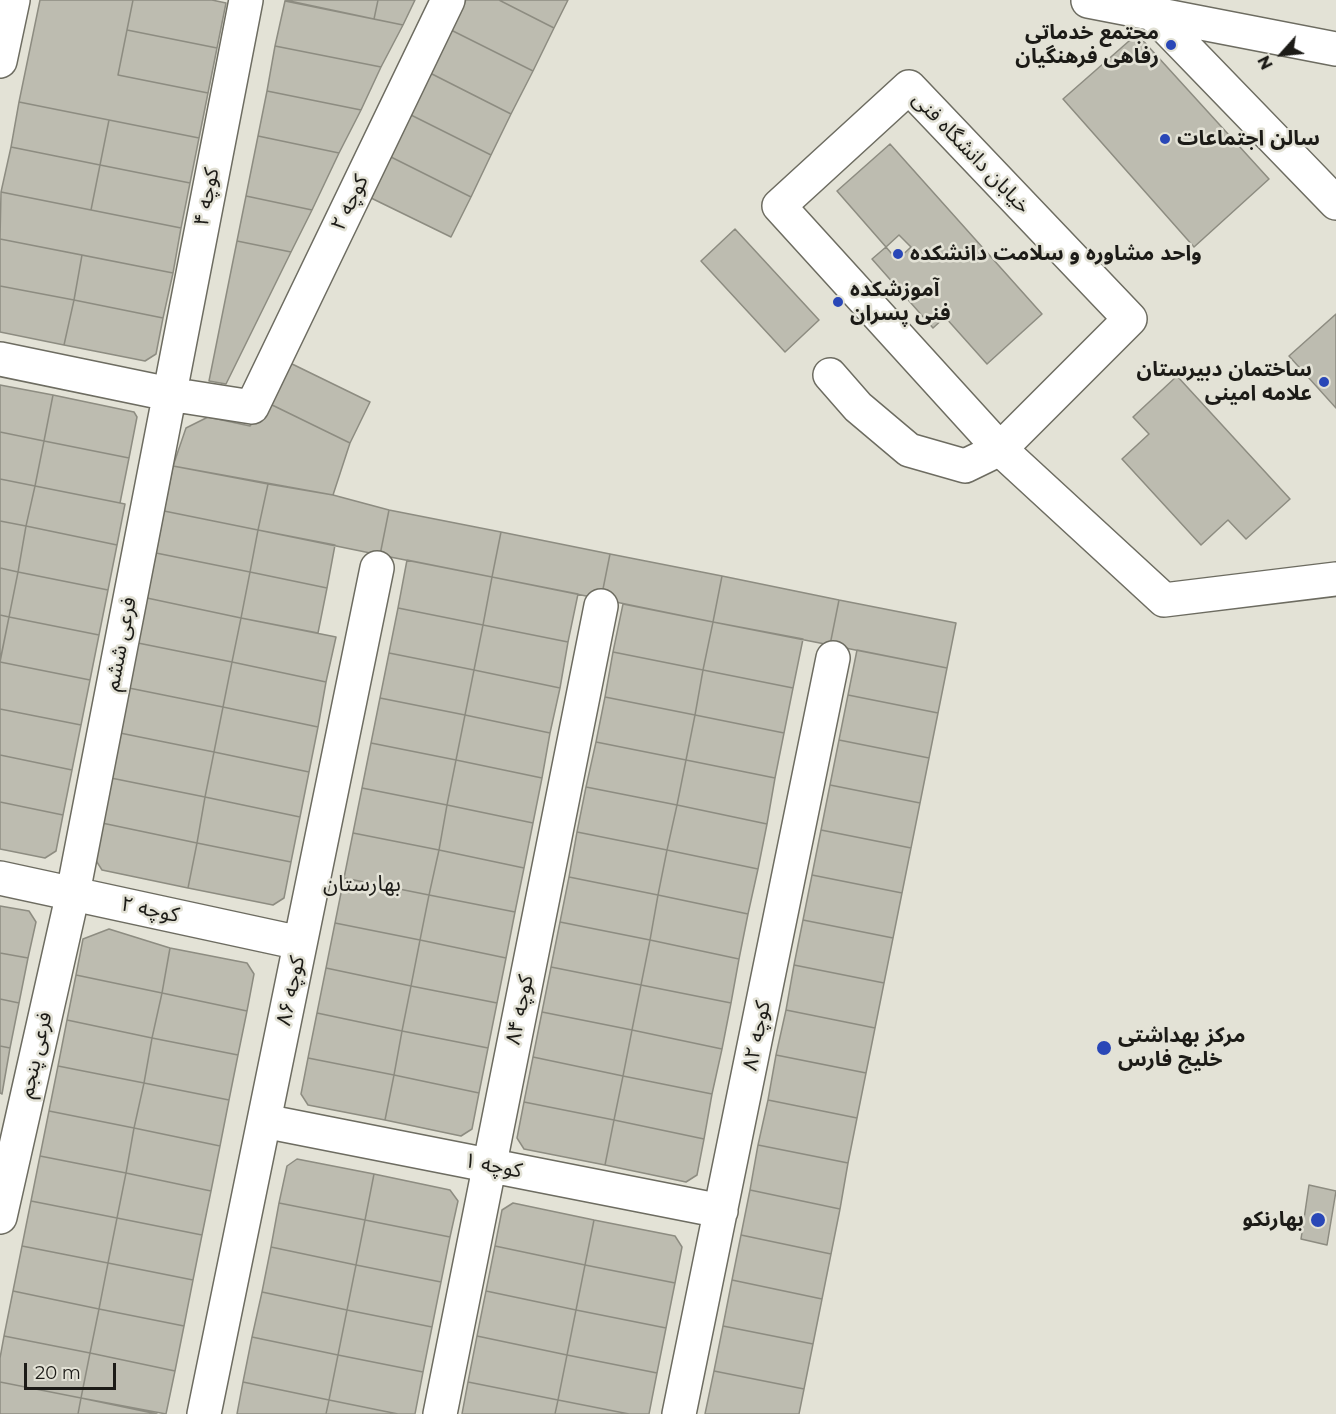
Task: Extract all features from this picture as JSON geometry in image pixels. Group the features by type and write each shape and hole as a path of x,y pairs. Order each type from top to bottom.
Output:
{"street":[{"path":"0,61 13,0"},
{"name":"کوچه ۴","path":"169,394 246,0"},
{"name":"کوچه ۲","path":"169,394 252,407 448,0"},
{"path":"1088,1 1336,49"},
{"path":"1152,13 1336,203"},
{"name":"خیابان دانشگاه فنی","path":"830,375 858,407 909,450 965,466 1000,449 1130,320 909,87 779,206 1000,449 1164,600 1336,579"},
{"path":"0,359 169,394"},
{"name":"فرعی ششم","path":"73,893 169,394"},
{"name":"کوچه ۸۶","path":"204,1414 377,568"},
{"name":"کوچه ۸۴","path":"440,1414 601,606"},
{"name":"کوچه ۸۲","path":"679,1414 833,658"},
{"name":"کوچه ۲","path":"0,878 300,943"},
{"name":"فرعی پنجم","path":"0,1217 73,893"},
{"name":"کوچه ۱","path":"264,1121 721,1211"}],"building":[{"path":"40,0 133,0 118,75 208,93 199,138 19,102"},
{"path":"133,0 212,0 226,3 217,48 127,30"},
{"path":"285,0 378,0 374,19"},
{"path":"378,0 415,0 403,25 374,19"},
{"path":"466,0 499,0 554,28 533,71 451,30"},
{"path":"499,0 568,0 554,28"},
{"path":"285,1 403,25 381,67 275,46"},
{"path":"127,30 217,48 208,93 118,75"},
{"path":"451,30 533,71 511,114 430,73"},
{"name":"سالن اجتماعات","path":"1137,34 1269,179 1194,247 1063,99"},
{"path":"275,46 381,67 361,110 267,91"},
{"path":"430,73 511,114 491,155 409,114"},
{"path":"267,91 361,110 339,153 258,136"},
{"path":"19,102 109,120 100,165 11,147"},
{"path":"409,114 491,155 471,197 389,156"},
{"path":"109,120 199,138 190,183 100,165"},
{"path":"258,136 339,153 312,210 246,196"},
{"path":"890,144 1042,314 987,364 945,317 933,328 872,259 886,247 837,191"},
{"path":"11,147 100,165 91,210 1,192"},
{"path":"389,156 471,197 451,237 369,197"},
{"path":"100,165 190,183 181,228 91,210"},
{"path":"1,192 181,228 173,273 0,239"},
{"path":"246,196 312,210 291,252 237,241"},
{"path":"735,229 819,320 785,352 701,261"},
{"name":"واحد مشاوره و سلامت دانشکده","path":"899,235 911,247 897,260 886,247"},
{"path":"0,239 82,255 74,300 0,286"},
{"path":"237,241 291,252 226,384 209,381"},
{"path":"82,255 173,273 163,318 74,300"},
{"path":"0,286 74,300 64,345 0,332"},
{"path":"74,300 163,318 156,354 145,361 64,345"},
{"name":"ساختمان دبیرستان علامه امینی","path":"1336,314 1336,408 1289,356"},
{"path":"288,362 370,402 350,443 268,403"},
{"path":"1177,376 1290,499 1246,539 1228,520 1201,545 1122,459 1149,434 1133,417"},
{"path":"0,385 53,395 44,441 0,432"},
{"path":"53,395 134,412 137,417 129,458 44,441"},
{"path":"268,403 350,443 333,495 173,466 186,428 208,417 250,426"},
{"path":"0,432 44,441 35,486 0,479"},
{"path":"44,441 129,458 120,503 35,486"},
{"path":"173,466 268,484 258,530 164,511"},
{"path":"0,479 35,486 26,526 0,521"},
{"path":"268,484 333,495 389,510 380,555 258,530"},
{"path":"35,486 125,504 117,545 26,526"},
{"path":"389,510 501,532 492,577 380,555"},
{"path":"164,511 258,530 250,572 156,553"},
{"path":"0,521 26,526 18,572 0,568"},
{"path":"26,526 117,545 108,590 18,572"},
{"path":"258,530 335,545 327,588 250,572"},
{"path":"501,532 610,554 601,599 492,577"},
{"path":"156,553 250,572 241,618 147,598"},
{"path":"610,554 722,576 713,622 601,599"},
{"path":"407,560 492,577 483,625 398,608"},
{"path":"0,568 18,572 9,617 0,615"},
{"path":"18,572 108,590 99,635 9,617"},
{"path":"250,572 327,588 318,633 241,618"},
{"path":"722,576 839,600 830,645 713,622"},
{"path":"492,577 578,594 568,642 483,625"},
{"path":"147,598 241,618 232,662 138,643"},
{"path":"839,600 956,623 947,668 830,645"},
{"path":"623,604 713,622 703,670 613,652"},
{"path":"398,608 483,625 474,670 389,653"},
{"path":"0,615 9,617 0,661"},
{"path":"9,617 99,635 90,680 0,662"},
{"path":"241,618 336,637 326,682 232,662"},
{"path":"713,622 803,639 793,688 703,670"},
{"path":"483,625 568,642 560,688 474,670"},
{"path":"138,643 232,662 223,707 129,688"},
{"path":"857,650 947,668 938,713 848,695"},
{"path":"613,652 703,670 695,715 605,697"},
{"path":"389,653 474,670 465,715 380,698"},
{"path":"0,662 90,680 81,725 0,709"},
{"path":"232,662 326,682 318,727 223,707"},
{"path":"474,670 560,688 550,733 465,715"},
{"path":"703,670 793,688 784,733 695,715"},
{"path":"129,688 223,707 214,752 120,733"},
{"path":"848,695 938,713 929,758 839,740"},
{"path":"605,697 695,715 686,760 596,742"},
{"path":"380,698 465,715 456,760 371,743"},
{"path":"223,707 318,727 309,772 214,752"},
{"path":"0,709 81,725 72,770 0,755"},
{"path":"465,715 550,733 542,778 456,760"},
{"path":"695,715 784,733 775,778 686,760"},
{"path":"120,733 214,752 205,797 111,778"},
{"path":"839,740 929,758 920,803 830,785"},
{"path":"596,742 686,760 677,805 586,787"},
{"path":"371,743 456,760 447,805 362,788"},
{"path":"214,752 309,772 300,817 205,797"},
{"path":"0,755 72,770 63,815 0,802"},
{"path":"456,760 542,778 533,823 447,805"},
{"path":"686,760 775,778 767,824 677,805"},
{"path":"111,778 205,797 197,843 102,823"},
{"path":"830,785 920,803 911,848 821,830"},
{"path":"586,787 677,805 667,850 577,832"},
{"path":"362,788 447,805 439,850 353,833"},
{"path":"205,797 300,817 291,862 197,843"},
{"path":"0,802 63,815 56,851 45,858 0,849"},
{"path":"447,805 533,823 524,868 439,850"},
{"path":"677,805 767,824 758,869 667,850"},
{"path":"102,823 197,843 188,888 102,870 95,859"},
{"path":"821,830 911,848 902,893 812,875"},
{"path":"577,832 667,850 658,895 569,877"},
{"path":"353,833 439,850 429,895 344,878"},
{"path":"197,843 291,862 284,898 273,905 188,888"},
{"path":"439,850 524,868 515,912 429,895"},
{"path":"667,850 758,869 748,914 658,895"},
{"path":"812,875 902,893 893,938 803,920"},
{"path":"569,877 658,895 650,940 560,922"},
{"path":"344,878 429,895 420,940 335,923"},
{"path":"429,895 515,912 506,958 420,940"},
{"path":"658,895 748,914 739,959 650,940"},
{"path":"0,906 29,911 36,922 28,958 0,953"},
{"path":"803,920 893,938 884,983 794,965"},
{"path":"560,922 650,940 641,985 551,967"},
{"path":"335,923 420,940 411,986 326,968"},
{"path":"109,929 170,948 162,993 76,975 83,939"},
{"path":"420,940 506,958 497,1003 411,986"},
{"path":"650,940 739,959 731,1003 641,985"},
{"path":"170,948 247,963 254,974 247,1011 162,993"},
{"path":"0,953 28,958 19,1003 0,999"},
{"path":"794,965 884,983 875,1028 786,1010"},
{"path":"551,967 641,985 632,1030 542,1012"},
{"path":"326,968 411,986 402,1031 317,1013"},
{"path":"76,975 162,993 152,1038 67,1020"},
{"path":"641,985 731,1003 722,1049 632,1030"},
{"path":"411,986 497,1003 488,1048 402,1031"},
{"path":"162,993 247,1011 238,1055 152,1038"},
{"path":"0,999 19,1003 10,1048 0,1046"},
{"path":"786,1010 875,1028 866,1073 776,1055"},
{"path":"542,1012 632,1030 623,1076 533,1057"},
{"path":"317,1013 402,1031 394,1075 308,1058"},
{"path":"67,1020 152,1038 144,1083 58,1066"},
{"path":"632,1030 722,1049 712,1094 623,1076"},
{"path":"402,1031 488,1048 479,1093 394,1075"},
{"path":"152,1038 238,1055 229,1100 144,1083"},
{"path":"0,1046 10,1048 2,1094 0,1093"},
{"path":"776,1055 866,1073 857,1118 768,1100"},
{"path":"533,1057 623,1076 614,1120 524,1102"},
{"path":"308,1058 394,1075 385,1120 308,1105 301,1094"},
{"path":"58,1066 144,1083 134,1128 49,1111"},
{"path":"394,1075 479,1093 472,1129 461,1136 385,1120"},
{"path":"623,1076 712,1094 704,1139 614,1120"},
{"path":"144,1083 229,1100 220,1146 134,1128"},
{"path":"768,1100 857,1118 848,1163 758,1145"},
{"path":"524,1102 614,1120 605,1165 524,1149 517,1138"},
{"path":"49,1111 134,1128 126,1173 40,1156"},
{"path":"614,1120 704,1139 697,1175 686,1182 605,1165"},
{"path":"134,1128 220,1146 211,1191 126,1173"},
{"path":"758,1145 848,1163 840,1209 750,1190"},
{"path":"40,1156 126,1173 117,1218 31,1201"},
{"path":"297,1159 374,1174 365,1220 279,1203 287,1166"},
{"path":"126,1173 211,1191 202,1235 117,1218"},
{"path":"374,1174 450,1190 458,1201 450,1237 365,1220"},
{"name":"بهارنکو","path":"1309,1185 1336,1191 1327,1245 1301,1239"},
{"path":"750,1190 840,1209 831,1254 741,1235"},
{"path":"31,1201 117,1218 108,1263 22,1246"},
{"path":"279,1203 365,1220 356,1265 271,1247"},
{"path":"513,1203 594,1220 585,1265 495,1246 502,1210"},
{"path":"117,1218 202,1235 193,1280 108,1263"},
{"path":"365,1220 450,1237 441,1282 356,1265"},
{"path":"594,1220 675,1236 682,1247 675,1283 585,1265"},
{"path":"741,1235 831,1254 822,1299 732,1280"},
{"path":"22,1246 108,1263 99,1309 13,1291"},
{"path":"495,1246 585,1265 576,1310 486,1291"},
{"path":"271,1247 356,1265 347,1310 262,1292"},
{"path":"108,1263 193,1280 184,1326 99,1309"},
{"path":"356,1265 441,1282 432,1327 347,1310"},
{"path":"585,1265 675,1283 666,1328 576,1310"},
{"path":"732,1280 822,1299 813,1344 723,1326"},
{"path":"13,1291 99,1309 90,1353 4,1336"},
{"path":"486,1291 576,1310 567,1355 477,1336"},
{"path":"262,1292 347,1310 338,1355 252,1337"},
{"path":"99,1309 184,1326 175,1371 90,1353"},
{"path":"347,1310 432,1327 423,1372 338,1355"},
{"path":"576,1310 666,1328 657,1373 567,1355"},
{"path":"723,1326 813,1344 804,1389 714,1371"},
{"path":"4,1336 90,1353 81,1398 0,1382 0,1358"},
{"path":"477,1336 567,1355 558,1400 468,1382"},
{"path":"252,1337 338,1355 329,1400 243,1382"},
{"path":"90,1353 175,1371 166,1414 81,1398"},
{"path":"338,1355 423,1372 415,1414 398,1414 329,1400"},
{"path":"567,1355 657,1373 649,1414 629,1414 558,1400"},
{"path":"714,1371 804,1389 799,1414 705,1414"},
{"path":"0,1382 81,1398 78,1414 0,1414"},
{"path":"243,1382 329,1400 326,1414 237,1414"},
{"path":"468,1382 558,1400 555,1414 462,1414"},
{"path":"81,1398 157,1414 78,1414"},
{"path":"329,1400 398,1414 326,1414"},
{"path":"558,1400 629,1414 555,1414"}],"place":[{"name":"مجتمع خدماتی رفاهی فرهنگیان","path":"1171,45"},
{"name":"سالن اجتماعات","path":"1165,139"},
{"name":"واحد مشاوره و سلامت دانشکده","path":"898,254"},
{"name":"آموزشکده فنی پسران","path":"838,302"},
{"name":"ساختمان دبیرستان علامه امینی","path":"1324,382"},
{"name":"مرکز بهداشتی خلیج فارس","path":"1104,1048"},
{"name":"بهارنکو","path":"1318,1220"}],"district":[{"name":"بهارستان","path":"362,885"}]}
